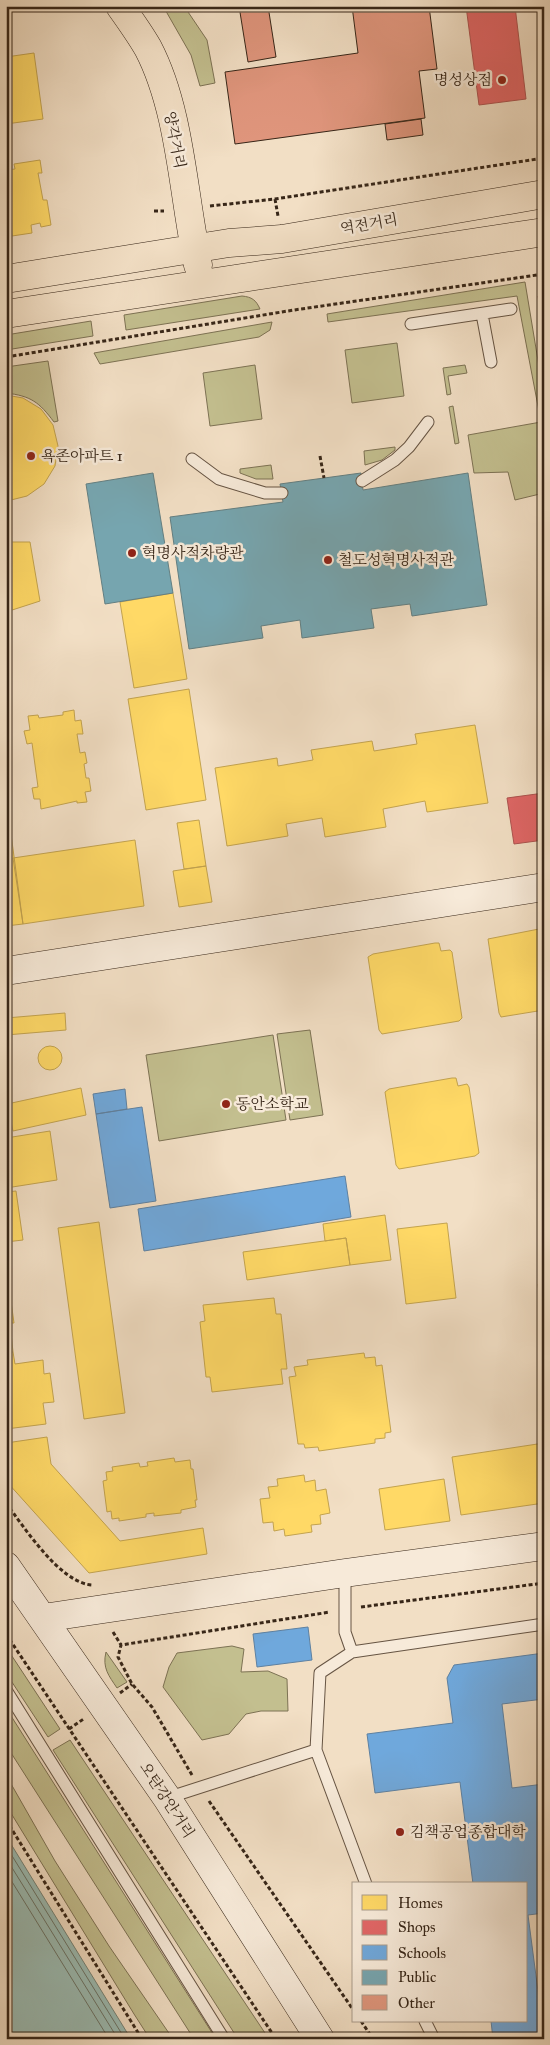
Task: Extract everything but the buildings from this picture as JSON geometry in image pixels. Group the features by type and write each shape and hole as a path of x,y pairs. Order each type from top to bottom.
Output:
{"main road":[{"name":"양각거리","path":"120,6 148,49 172,117 194,249 202,284"},
{"name":"역전거리","path":"6,279 194,249 282,239 542,193"},
{"path":"6,314 544,232"}],"street":[{"path":"6,971 544,886"},
{"path":"43,1618 345,1573 544,1546"},
{"name":"오탄강안거리","path":"6,1566 167,1798 320,2039"}],"lane":[{"path":"411,324 511,310"},
{"path":"482,314 491,362"},
{"path":"362,481 395,460 409,447 428,422"},
{"path":"192,460 219,479 265,493 282,493"},
{"path":"345,1573 346,1632 352,1652"},
{"path":"365,1882 316,1750 320,1672 352,1652 544,1624"},
{"path":"6,1690 224,2039"},
{"path":"167,1798 316,1750"},
{"path":"426,2022 434,2039"}],"path":[{"path":"237,204 544,158"},
{"path":"6,357 294,310 544,274"},
{"path":"320,456 324,478"},
{"path":"6,1503 47,1556 61,1569 84,1584 94,1585"},
{"path":"352,2008 199,1787 152,1708 132,1684 118,1658 121,1645 345,1609 544,1583"},
{"path":"6,1634 276,2039"},
{"path":"6,1820 142,2039"},
{"path":"362,2022 373,2039"}],"shaded area":[{"path":"163,6 184,6 207,40 215,83 200,86 191,55"},
{"path":"525,282 544,397 544,493 515,500 508,472 474,473 468,435 541,422 517,296 328,322 327,314"},
{"path":"242,296 253,300 260,309 126,330 124,315"},
{"path":"91,321 93,336 6,350 6,335"},
{"path":"272,322 270,330 259,337 100,364 94,353"},
{"path":"397,343 404,396 352,403 345,350"},
{"path":"48,361 58,421 54,422 44,409 34,401 22,396 6,393 6,367"},
{"path":"255,365 262,419 210,426 203,373"},
{"path":"465,365 467,373 448,376 451,394 447,395 443,368"},
{"path":"453,406 459,443 455,444 449,407"},
{"path":"395,447 395,450 382,460 365,465 364,451"},
{"path":"271,465 273,479 256,479 240,473 240,469"},
{"path":"310,1030 323,1115 290,1120 277,1034"},
{"path":"273,1035 286,1120 159,1141 146,1055"},
{"path":"232,1646 244,1649 241,1672 268,1671 287,1679 288,1711 261,1711 246,1714 229,1734 202,1740 163,1687 169,1667 177,1653"},
{"path":"6,1647 60,1729 48,1737 6,1673"},
{"path":"106,1652 127,1682 117,1688 109,1676 106,1667"},
{"path":"6,1708 216,2039 194,2039 6,1745"},
{"path":"70,1740 269,2039 238,2039 53,1750"},
{"path":"6,1775 55,1861 109,1946 173,2039 150,2039 134,2014 6,1805"}],"water":[{"path":"6,1836 131,2039 6,2039"}],"place":[{"name":"명성상점","path":"502,80"},
{"name":"욕존아파트 1","path":"31,456"},
{"name":"혁명사적차량관","path":"132,553"},
{"name":"철도성혁명사적관","path":"328,560"},
{"name":"동안소학교","path":"226,1104"},
{"name":"김책공업종합대학","path":"400,1832"}]}
